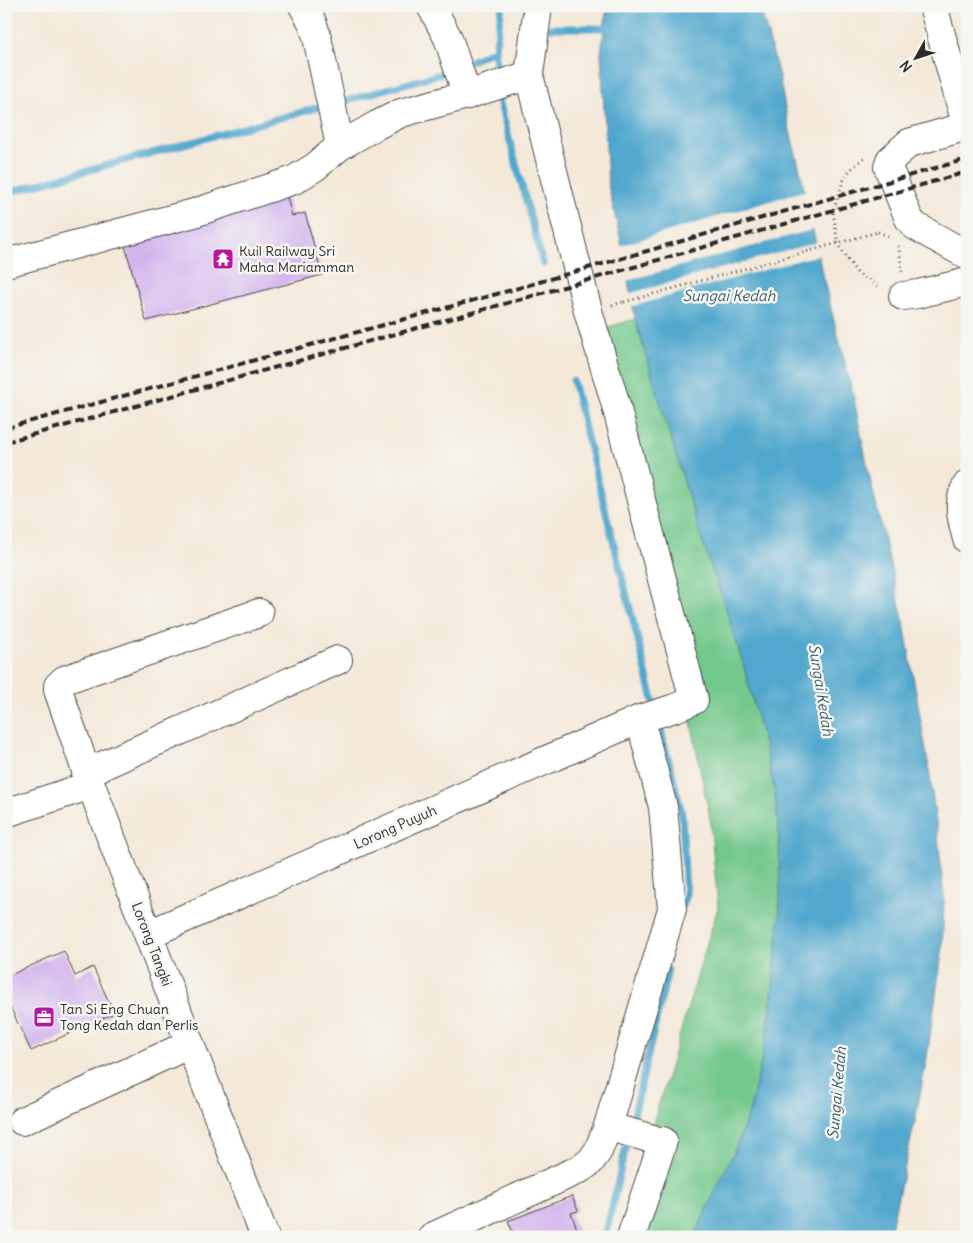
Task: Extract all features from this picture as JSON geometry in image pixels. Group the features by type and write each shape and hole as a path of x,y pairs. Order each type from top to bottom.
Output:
{"street":[{"path":"303,6 312,22 317,37 340,146"},
{"path":"431,6 448,38 485,79 588,311 615,402 665,711 663,807 672,909 608,1126 598,1151 590,1162 580,1169 432,1237"},
{"path":"6,263 194,213 294,180 315,167 340,146 377,124 485,79 538,6"},
{"path":"933,6 967,126 909,143 890,160 888,167 909,218 915,226 967,255"},
{"path":"903,296 967,282"},
{"path":"967,485 962,496 960,512 967,539"},
{"name":"Lorong Tangki","path":"259,613 64,680 58,686 58,690 88,779 265,1237"},
{"path":"6,813 88,779 338,660"},
{"name":"Lorong Puyuh","path":"148,934 665,711"},
{"path":"22,1121 190,1044"},
{"path":"617,1129 658,1140 631,1237"}],"path":[{"path":"867,156 850,170 844,179 833,211 838,245 857,273 886,291 903,296 899,248 896,243"},
{"path":"624,302 878,232 893,238"}],"green space":[{"path":"635,319 702,541 743,663 774,787 779,832 780,914 770,1015 762,1058 750,1110 734,1152 694,1237 619,1237 718,907 710,819 684,686 585,334"}],"water":[{"name":"Sungai Kedah","path":"607,6 760,6 779,76 824,281 853,394 869,474 904,623 929,768 944,898 942,953 927,1057 889,1237 694,1237 734,1152 750,1110 762,1058 770,1015 780,914 779,832 774,787 743,663 702,541 635,319 608,185 601,53"}],"pier":[{"path":"807,190 815,229 626,281 619,246"},
{"path":"818,242 821,254 630,307 628,294"}],"building":[{"name":"Kuil Railway Sri Maha Mariamman","path":"286,193 292,216 305,213 322,275 146,321 124,242"},
{"path":"64,951 75,976 93,967 114,1013 31,1051 6,998 6,977"},
{"path":"572,1196 578,1211 571,1213 578,1232 570,1235 571,1237 515,1237 508,1221"}],"waterway":[{"path":"497,80 495,50 502,6"},
{"path":"550,28 612,28"},
{"path":"464,64 495,50"},
{"path":"337,103 452,70"},
{"path":"499,91 500,104 543,264"},
{"path":"6,193 327,105"},
{"path":"573,381 655,708"},
{"path":"658,718 682,813 686,894 683,906"},
{"path":"631,1128 668,970"},
{"path":"605,1237 628,1138"}],"railway":[{"path":"6,428 515,289 967,159"},
{"path":"6,442 518,300 967,172"}],"place":[{"name":"Kuil Railway Sri Maha Mariamman","path":"223,259"},
{"name":"Tan Si Eng Chuan Tong Kedah dan Perlis","path":"44,1017"}]}
